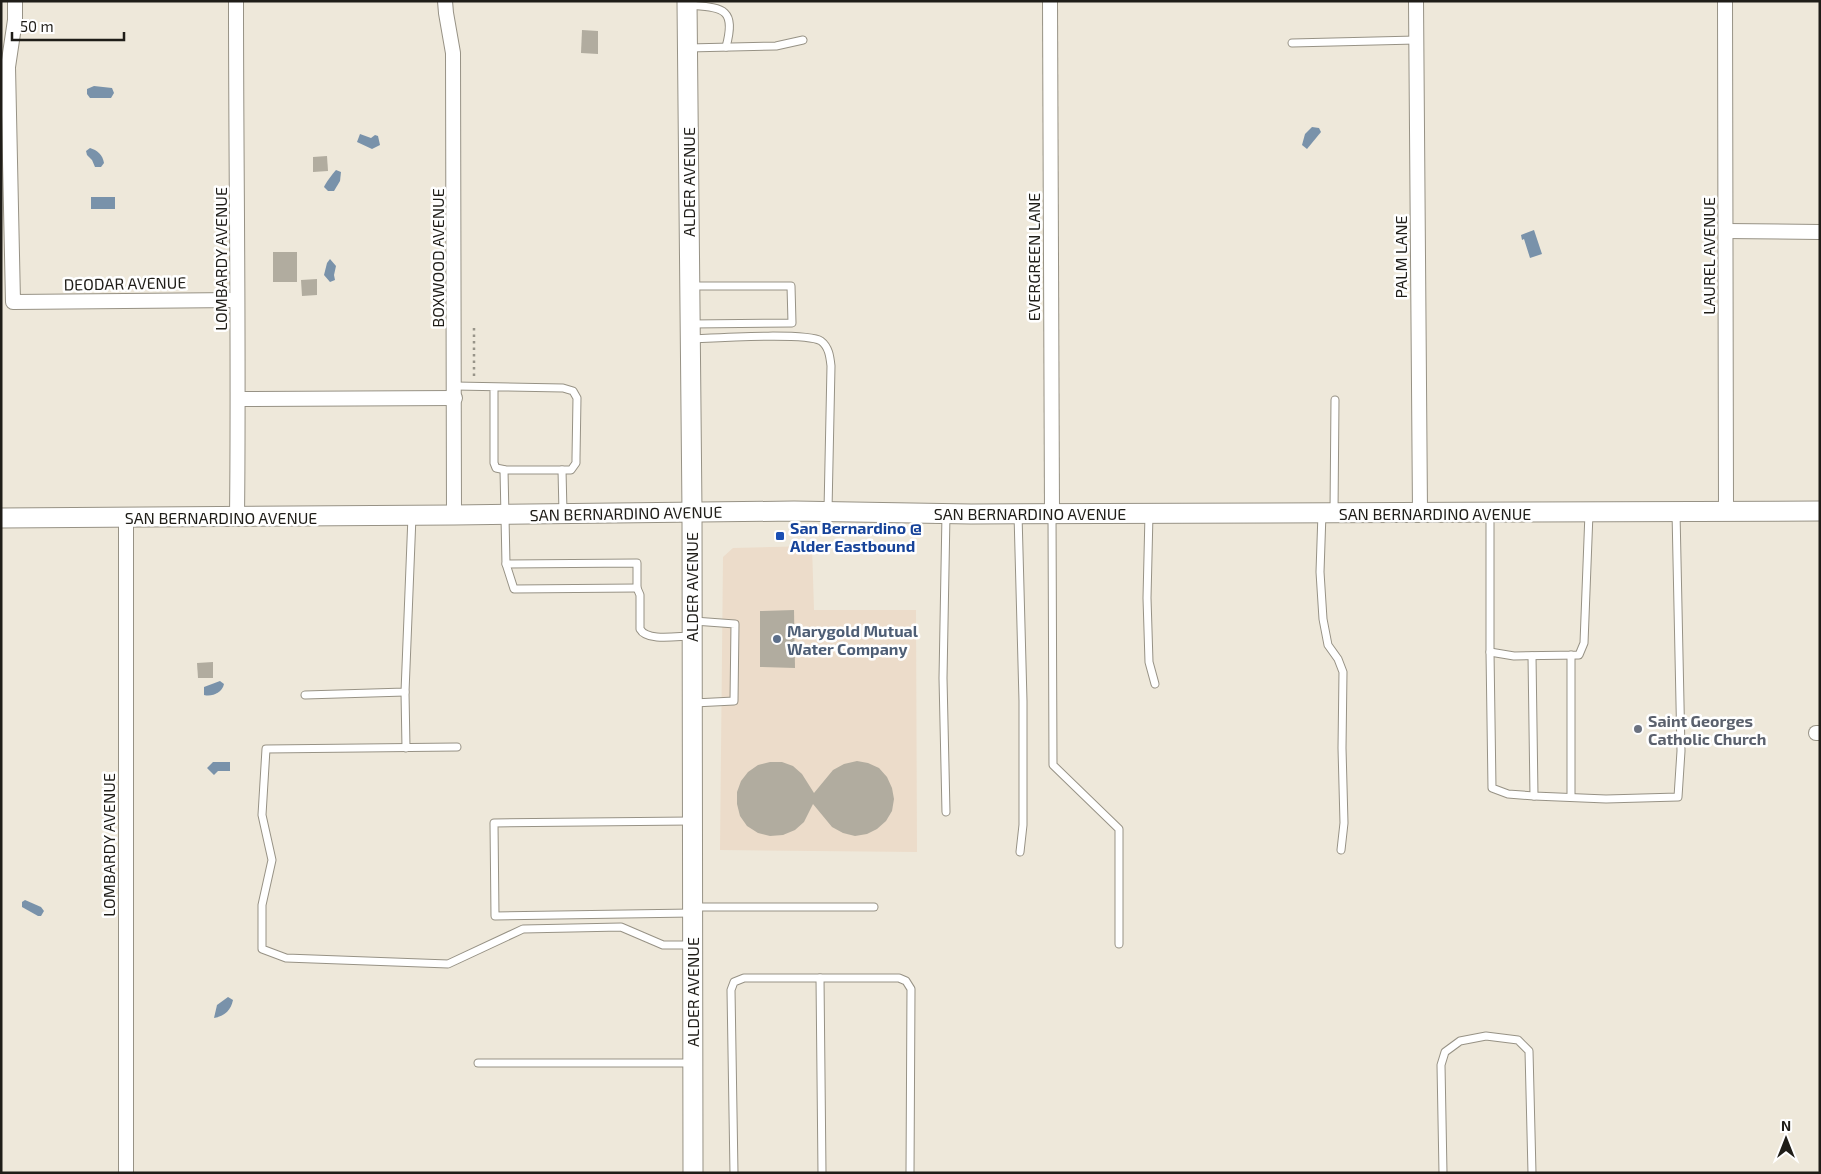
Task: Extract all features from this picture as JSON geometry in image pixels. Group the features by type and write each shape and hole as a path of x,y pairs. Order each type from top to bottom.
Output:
{"main road":[{"name":"ALDER AVENUE","path":"687,3 692,512 693,1173"},
{"name":"SAN BERNARDINO AVENUE","path":"1,518 828,511 1052,514 1820,511"}],"street":[{"name":"DEODAR AVENUE","path":"15,1 15,20 8,67 13,302 237,300"},
{"name":"LOMBARDY AVENUE","path":"236,1 239,398 237,517"},
{"name":"BOXWOOD AVENUE","path":"445,1 454,53 454,515"},
{"name":"EVERGREEN LANE","path":"1050,1 1052,514"},
{"name":"PALM LANE","path":"1416,1 1420,513"},
{"name":"LAUREL AVENUE","path":"1725,1 1726,511"},
{"path":"1726,231 1820,232"},
{"path":"239,398 455,392"},
{"name":"LOMBARDY AVENUE","path":"126,518 126,1173"}],"lane":[{"path":"687,3 722,10 727,14 730,26 726,47"},
{"path":"688,48 776,46 803,40"},
{"path":"1292,43 1416,40"},
{"path":"689,286 792,286 792,323 740,324 689,331"},
{"path":"689,331 802,337 821,341 828,350 831,366 828,511"},
{"path":"455,392 494,387 563,388 573,391 576,394 576,463 571,470 504,470 496,468 494,463 494,387"},
{"path":"1334,400 1328,513 1320,572 1323,618 1328,644 1338,659 1343,672 1342,748 1344,823 1341,850"},
{"path":"504,470 506,564 514,589 637,588"},
{"path":"562,470 563,514"},
{"path":"1490,512 1492,788 1508,794 1606,799 1678,797 1681,750 1676,512"},
{"path":"1490,652 1514,656 1579,654 1584,643 1589,512"},
{"path":"946,513 943,678 946,812"},
{"path":"1149,513 1147,598 1149,662 1155,684"},
{"path":"1018,514 1022,701 1022,825 1020,852"},
{"path":"1052,514 1053,764 1119,830 1119,944"},
{"path":"406,748 405,692 412,516"},
{"path":"506,564 637,563 637,588 640,594 640,629 642,632 652,637 691,628 735,624 734,701 691,703"},
{"path":"1570,797 1571,655"},
{"path":"1532,656 1534,796"},
{"path":"305,695 405,692"},
{"path":"457,747 266,749 262,815 272,860 262,905 262,949 286,958 448,964 523,930 621,927 663,945 692,945"},
{"path":"691,821 494,823 495,916 874,907"},
{"path":"734,1173 730,990 734,982 744,978 899,978 906,981 912,990 910,1173"},
{"path":"820,978 822,1173"},
{"path":"1443,1173 1442,1065 1445,1052 1460,1041 1486,1036 1518,1040 1529,1051 1532,1173"},
{"path":"478,1064 692,1063"}],"path":[{"path":"474,328 474,380"}],"shaded area":[{"path":"812,546 814,610 916,610 917,852 720,850 723,557 733,548"}],"water":[{"path":"94,86 112,88 114,93 111,98 90,98 87,94 87,89"},
{"path":"1312,127 1319,128 1321,132 1307,149 1302,145 1305,134"},
{"path":"360,134 371,138 375,135 378,136 380,145 372,149 357,142"},
{"path":"90,148 101,155 104,163 101,167 95,167 87,155 86,151"},
{"path":"336,170 341,172 340,181 334,191 328,191 324,187"},
{"path":"91,197 115,197 115,209 91,209"},
{"path":"1534,230 1542,254 1530,258 1521,235"},
{"path":"330,259 336,266 335,280 330,282 324,275"},
{"path":"220,681 224,684 219,692 213,695 204,695 204,687"},
{"path":"213,762 230,762 230,771 218,771 214,775 207,768"},
{"path":"25,900 41,907 44,911 41,916 22,907 22,902"},
{"path":"228,997 233,1000 229,1010 221,1016 214,1018 217,1005"}],"building":[{"path":"582,30 598,31 598,54 581,53"},
{"path":"327,156 328,171 313,172 313,157"},
{"path":"273,252 297,252 297,282 273,282"},
{"path":"317,279 317,295 302,296 301,280"},
{"name":"Marygold Mutual Water Company","path":"794,610 795,668 760,667 760,611"},
{"path":"213,662 213,678 198,678 197,663"},
{"path":"857,761 879,768 887,777 894,799 892,811 886,821 877,829 867,834 855,836 843,833 832,827 813,804 804,822 795,830 783,835 770,836 758,833 747,826 740,816 737,792 741,781 748,772 758,765 782,762 793,766 802,774 814,793 833,770 844,764"}],"place":[{"name":"San Bernardino @ Alder Eastbound","path":"780,536"},
{"name":"Marygold Mutual Water Company","path":"777,639"},
{"name":"Saint Georges Catholic Church","path":"1638,729"}]}
